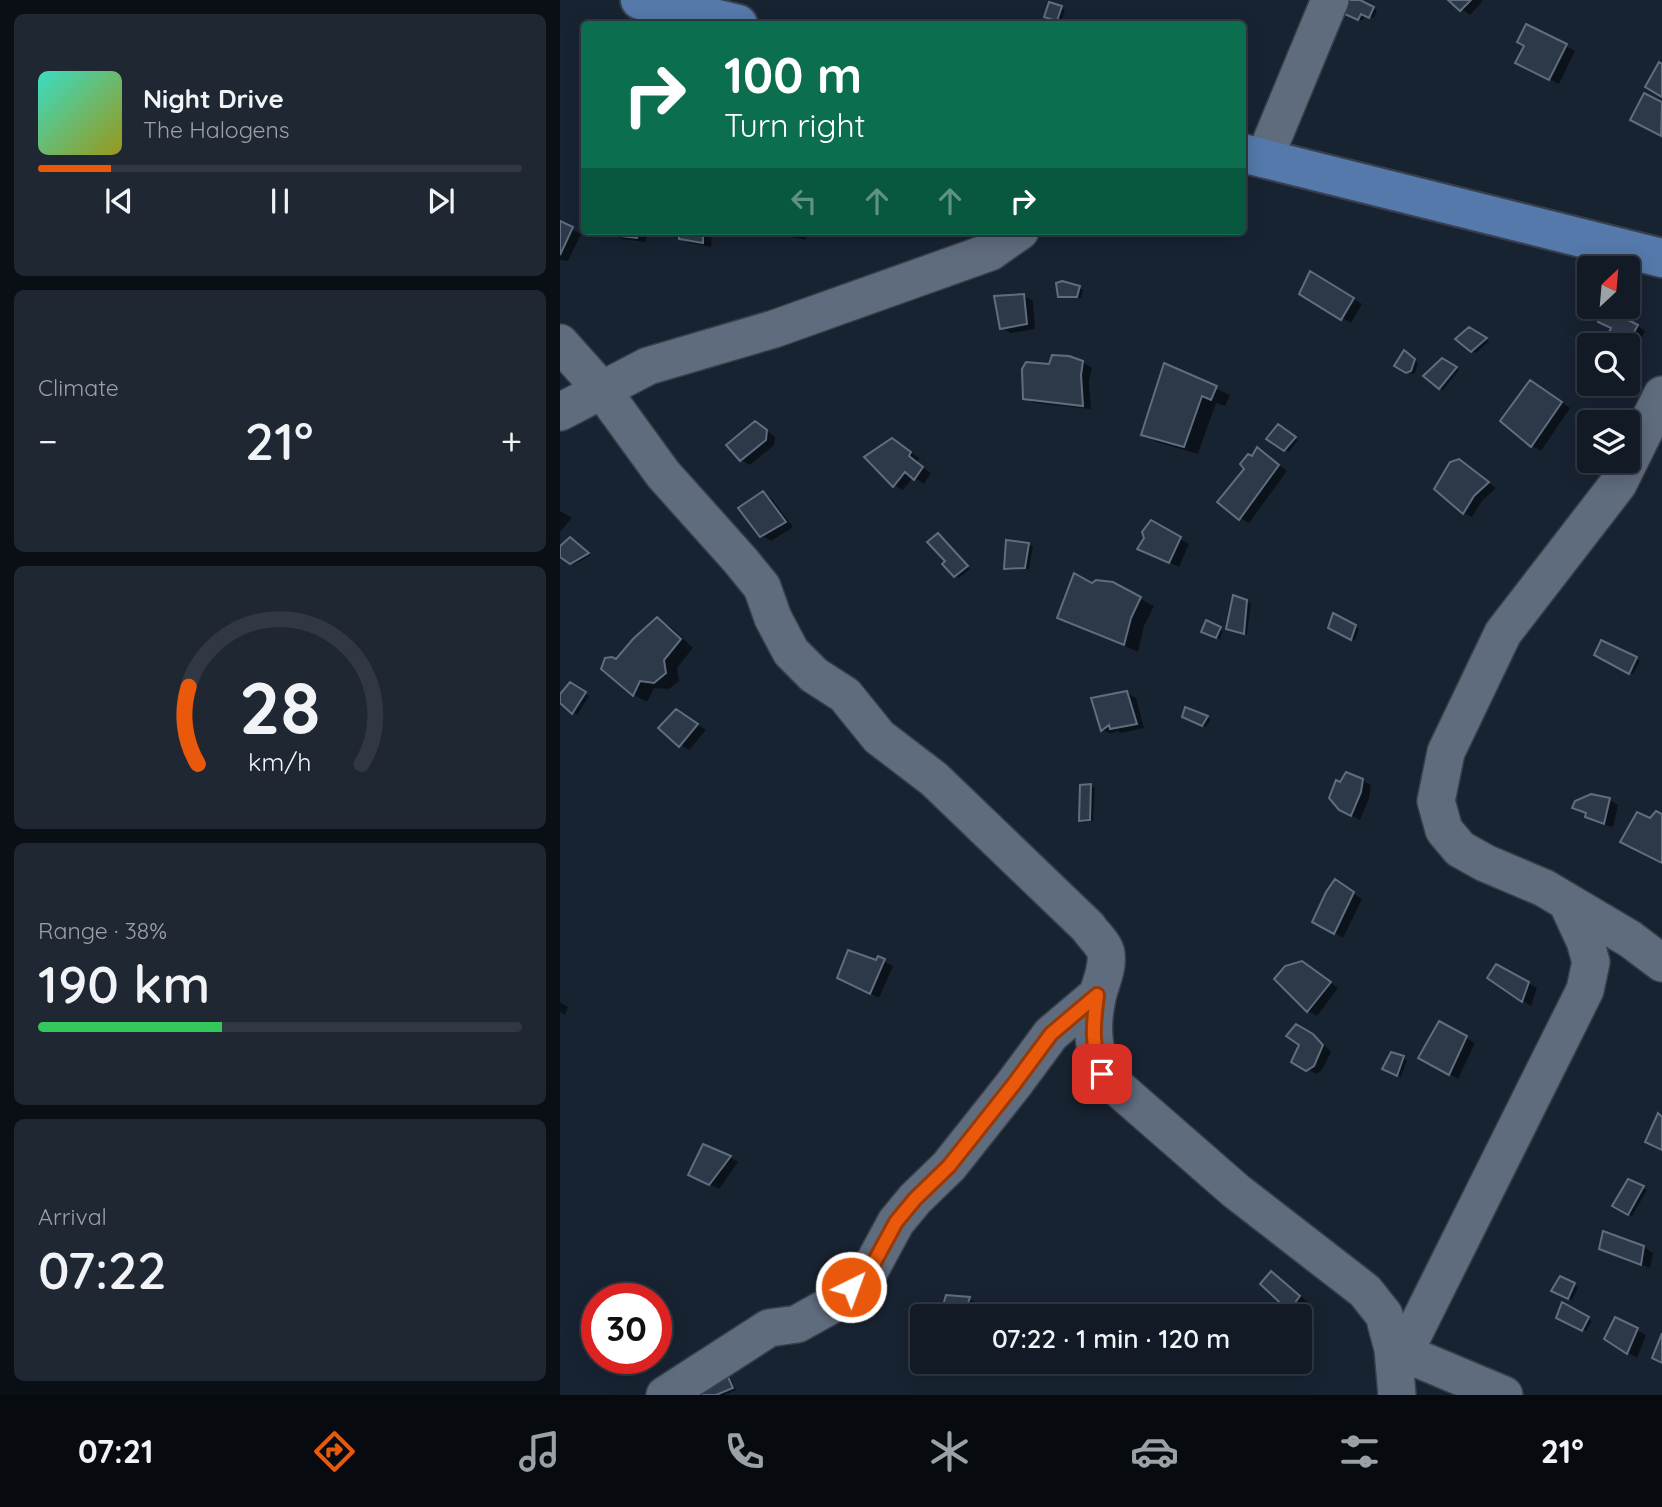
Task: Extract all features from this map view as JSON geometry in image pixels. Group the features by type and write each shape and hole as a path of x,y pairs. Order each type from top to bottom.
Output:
{"main road":[{"path":"640,0 726,21"},
{"path":"1253,156 1662,258"}],"street":[{"path":"1253,156 1330,0"},
{"path":"560,412 648,366 774,329 990,251 1014,235"},
{"path":"560,343 602,390 663,474 762,587 773,618 791,652 814,675 845,695 879,737 934,779 1088,927 1106,951 1106,970 1097,995 1093,1027 1093,1050 1102,1074 1236,1191 1365,1291 1384,1315 1399,1373"},
{"path":"1662,395 1618,484 1503,633 1446,751 1436,801 1444,830 1460,849 1485,863 1544,888 1630,940 1662,963"},
{"path":"1399,1373 1585,990 1591,962 1585,941 1567,902"},
{"path":"665,1395 769,1328 797,1324 833,1304 870,1270 896,1222 949,1166 1051,1034 1097,995"},
{"path":"1399,1373 1504,1395"}],"building":[{"path":"1345,0 1360,0 1374,7 1369,18 1361,14 1358,20 1340,12"},
{"path":"1448,0 1471,0 1460,11"},
{"path":"1049,2 1062,6 1057,21 1044,17"},
{"path":"1526,24 1567,44 1549,80 1515,63 1524,46 1517,42"},
{"path":"1659,62 1662,64 1662,97 1645,87"},
{"path":"1644,93 1662,102 1661,136 1630,120"},
{"path":"560,221 573,227 560,255"},
{"path":"612,235 637,235 637,238"},
{"path":"679,235 703,235 703,243 679,239"},
{"path":"1310,271 1354,298 1341,320 1299,294"},
{"path":"1062,281 1080,286 1077,297 1058,297 1056,283"},
{"path":"1024,294 1027,324 1000,329 994,296"},
{"path":"1600,319 1626,319 1638,325 1634,333 1609,333 1611,328 1598,322"},
{"path":"1469,327 1487,338 1471,352 1455,339"},
{"path":"1404,350 1415,359 1411,371 1406,373 1394,366"},
{"path":"1052,355 1069,356 1083,361 1083,406 1023,399 1022,369 1026,362 1049,364"},
{"path":"1442,358 1457,367 1439,389 1423,376"},
{"path":"1164,363 1217,386 1211,400 1202,396 1184,447 1141,435"},
{"path":"1530,380 1562,402 1531,447 1500,421"},
{"path":"755,421 767,430 766,440 740,461 726,445"},
{"path":"1278,424 1296,437 1284,451 1266,439"},
{"path":"892,438 911,452 909,456 923,467 914,480 905,472 893,487 864,457"},
{"path":"1257,447 1279,465 1239,520 1217,502 1244,469 1240,464 1248,454 1252,456"},
{"path":"1459,459 1489,482 1474,496 1463,514 1434,489 1450,462"},
{"path":"763,491 786,522 760,537 738,508"},
{"path":"1151,520 1181,537 1169,563 1137,549 1144,538 1142,532"},
{"path":"938,533 968,566 954,577 942,564 945,561 927,542"},
{"path":"570,537 589,553 570,564 560,557 560,546"},
{"path":"1006,540 1029,543 1025,568 1004,569"},
{"path":"1074,573 1092,583 1096,580 1113,582 1141,597 1131,618 1124,645 1057,618"},
{"path":"1233,595 1247,600 1244,634 1226,629"},
{"path":"1333,613 1356,625 1351,640 1328,628"},
{"path":"657,617 681,639 664,660 666,673 654,683 640,681 633,696 601,669 605,658 616,659"},
{"path":"1206,620 1221,627 1216,638 1201,632"},
{"path":"1601,640 1637,657 1629,674 1594,655"},
{"path":"570,682 586,692 572,714 560,703 560,694"},
{"path":"1127,691 1137,724 1110,729 1109,725 1101,731 1091,698"},
{"path":"1185,707 1208,716 1202,726 1182,717"},
{"path":"676,709 698,724 679,747 658,728"},
{"path":"1346,772 1363,779 1361,792 1351,816 1339,810 1329,798 1336,780 1340,782"},
{"path":"1091,784 1090,820 1079,821 1080,785"},
{"path":"1591,794 1610,798 1604,824 1585,817 1586,813 1572,808 1575,801"},
{"path":"1656,811 1662,814 1662,863 1620,842 1637,812 1650,818"},
{"path":"1335,879 1354,892 1334,934 1312,922"},
{"path":"848,950 876,960 878,956 885,959 870,994 837,978"},
{"path":"1302,961 1331,982 1307,1012 1274,979 1285,966"},
{"path":"1496,964 1529,982 1522,1002 1487,978"},
{"path":"1439,1021 1467,1036 1449,1075 1418,1058"},
{"path":"1296,1024 1313,1034 1323,1045 1314,1066 1306,1071 1291,1062 1299,1045 1286,1036"},
{"path":"1391,1052 1404,1056 1397,1076 1382,1069"},
{"path":"1658,1113 1662,1117 1662,1150 1645,1142"},
{"path":"703,1144 731,1156 709,1185 688,1175"},
{"path":"1628,1179 1644,1186 1628,1215 1612,1206"},
{"path":"1603,1231 1644,1246 1641,1265 1599,1249"},
{"path":"1271,1271 1300,1296 1294,1304 1281,1304 1260,1284"},
{"path":"1560,1276 1575,1283 1568,1299 1551,1291"},
{"path":"946,1295 970,1297 968,1304 943,1304"},
{"path":"1562,1302 1589,1317 1582,1331 1556,1318"},
{"path":"1615,1317 1638,1328 1627,1354 1604,1339"},
{"path":"1662,1333 1662,1363 1652,1358"},
{"path":"725,1370 733,1388 716,1395 702,1395 698,1390"}],"route":[{"path":"851,1287 870,1270 896,1222 949,1166 1051,1034 1097,995 1093,1050 1102,1074"}]}
